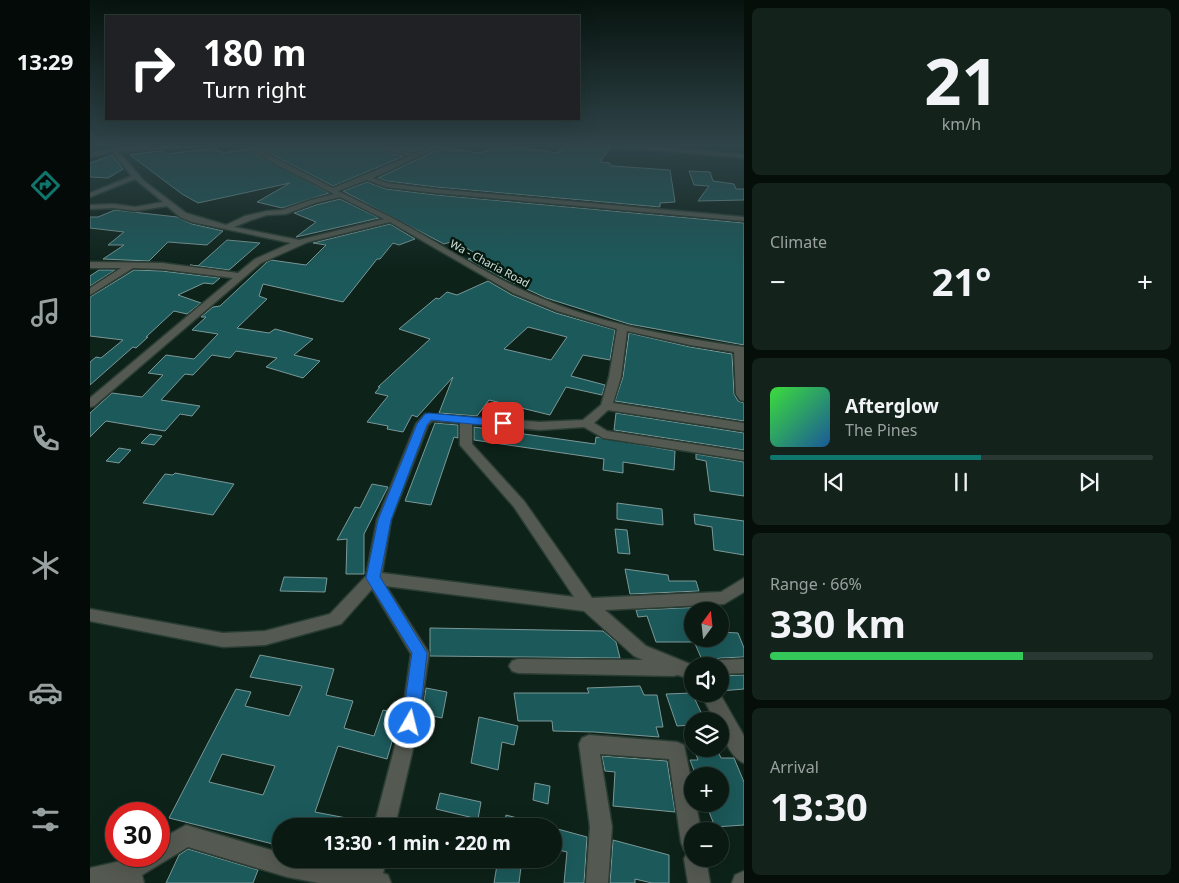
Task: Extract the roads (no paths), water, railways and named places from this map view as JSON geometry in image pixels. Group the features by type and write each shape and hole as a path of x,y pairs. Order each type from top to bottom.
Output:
{"street":[{"path":"90,195 114,185"},
{"path":"147,185 189,217 227,228 299,242"},
{"name":"Wa - Charia Road","path":"321,185 390,220 494,280 534,299 622,329 741,350"},
{"path":"332,191 348,185"},
{"path":"387,185 436,192 744,219"},
{"path":"227,228 248,218 267,213 283,212 313,201 341,195"},
{"path":"90,207 114,206 136,209 169,203"},
{"path":"90,404 258,261 281,248 299,242 390,220"},
{"path":"90,265 134,264 162,266 239,276"},
{"path":"90,292 134,264"},
{"path":"90,616 223,640 265,638 335,619 373,578 384,520 422,424 429,417 540,426 586,423 606,406 615,377 622,329"},
{"path":"741,350 742,394 744,398"},
{"path":"606,406 744,427"},
{"path":"466,420 466,445 519,504 588,605 640,651 684,669"},
{"path":"586,423 603,434 744,456"},
{"path":"373,578 588,605 724,598 744,584"},
{"path":"373,578 420,653 410,723 386,818"},
{"path":"518,666 638,667 684,671"},
{"path":"729,667 744,666"},
{"path":"715,702 744,754"},
{"path":"597,883 601,827 589,744 677,751 689,822"},
{"path":"170,845 186,836 287,866 375,882 376,868"},
{"path":"90,879 131,877 141,867"},
{"path":"696,867 699,883"}]}
